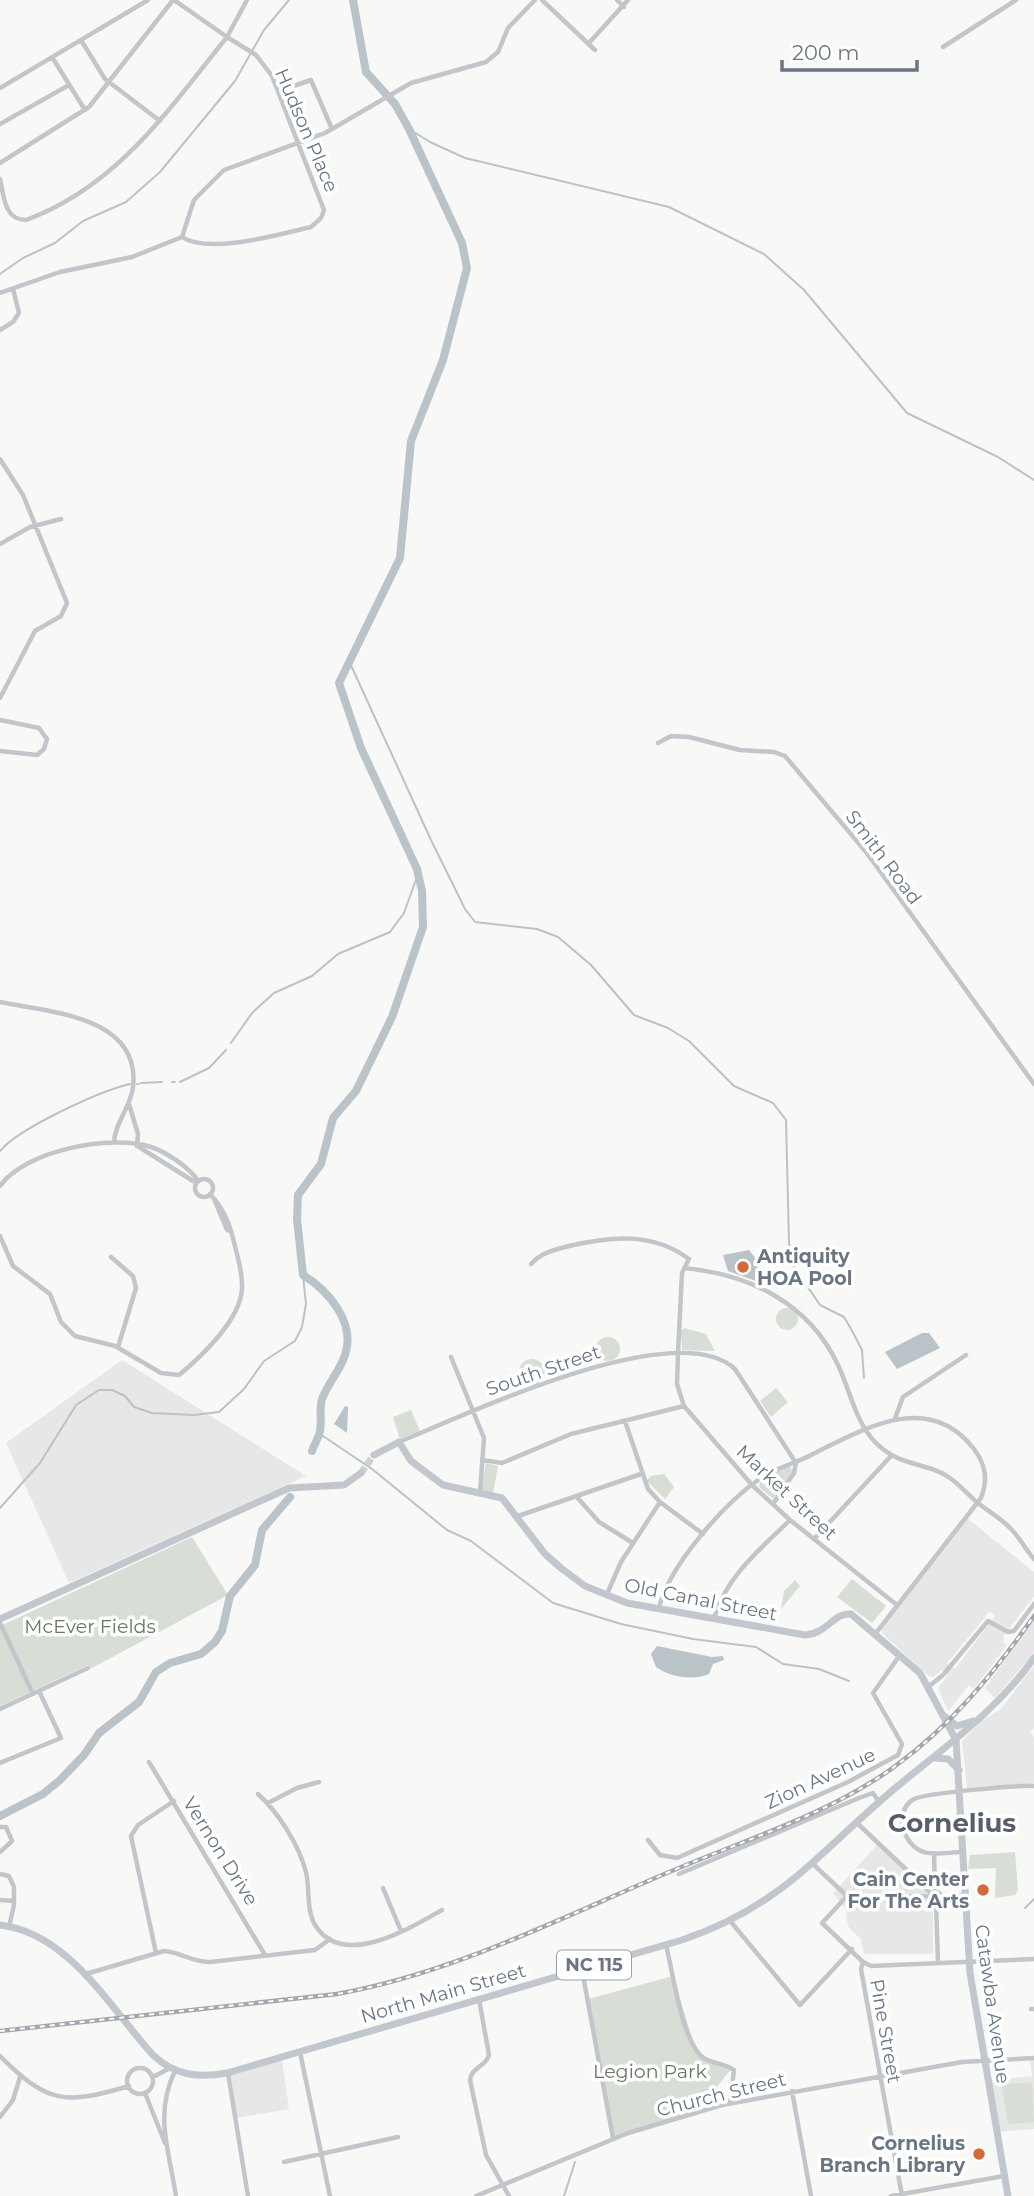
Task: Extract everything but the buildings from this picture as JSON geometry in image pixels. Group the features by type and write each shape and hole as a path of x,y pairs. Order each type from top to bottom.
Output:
{"main road":[{"name":"South Street","path":"374,1455 399,1442"},
{"name":"Old Canal Street","path":"399,1442 411,1461 443,1485 502,1498 545,1554 585,1586 606,1595 659,1608 811,1635 824,1631 847,1613 876,1633"},
{"path":"0,1621 289,1488 344,1485 361,1473"},
{"name":"Catawba Avenue","path":"876,1633 917,1670 956,1740 969,1961 1008,2196"},
{"name":"NC 115","path":"956,1740 1006,1694 1034,1658"},
{"path":"943,1715 959,1726 983,1716"},
{"name":"North Main Street","path":"172,2069 204,2076 228,2073 666,1944 731,1922 769,1900 813,1864 879,1802 956,1740"},
{"path":"931,1759 945,1757 959,1770"},
{"path":"0,1925 50,1944 84,1976 137,2037 172,2069"}],"street":[{"path":"0,88 148,0"},
{"path":"0,163 85,110 174,0 227,37"},
{"path":"0,179 10,214 26,220 105,175 140,146 227,37 247,0"},
{"path":"0,293 60,272 132,257 182,237 194,200 223,170 300,144 332,130 415,81 474,67 490,60 499,50 508,28 535,0"},
{"path":"542,0 595,50"},
{"path":"617,0 624,7"},
{"path":"589,44 628,0"},
{"path":"943,47 1016,0"},
{"name":"Hudson Place","path":"182,237 197,244 217,244 271,236 317,223 324,210 279,91 268,69 256,55 227,37"},
{"path":"81,40 109,82 160,121"},
{"path":"52,57 85,110"},
{"path":"279,91 305,80 313,81 332,130"},
{"path":"0,124 69,85"},
{"path":"0,330 13,322 19,313 13,289"},
{"path":"0,459 16,480 66,598 67,608 61,617 35,631 0,698"},
{"path":"0,544 36,525 61,519"},
{"path":"0,720 39,728 47,739 44,749 37,755 0,751"},
{"name":"Smith Road","path":"658,743 671,737 689,737 740,750 769,751 785,757 862,846 1034,1084"},
{"path":"0,1002 91,1022 112,1033 125,1049 131,1064 134,1085 114,1142"},
{"path":"129,1104 138,1134 138,1147"},
{"path":"0,1186 19,1169 41,1156 114,1142 138,1147 193,1181 206,1179 211,1182 212,1196 227,1230 230,1231 241,1272 241,1296 226,1324 191,1365 179,1375 161,1373 118,1348 86,1341 68,1331 50,1294 13,1266 0,1236"},
{"path":"198,1181 195,1187 198,1195 212,1196"},
{"name":"Market Street","path":"531,1264 547,1252 618,1237 669,1246 689,1259 684,1268 678,1353 677,1384 684,1406 752,1485 790,1520 897,1605"},
{"path":"111,1257 133,1276 136,1288 118,1348"},
{"path":"684,1268 730,1275 754,1283 785,1301 804,1317 837,1363 865,1429 891,1456 949,1477 1011,1529 1034,1559"},
{"name":"South Street","path":"399,1442 574,1373 624,1360 678,1353 710,1355 725,1360 740,1376 796,1463"},
{"path":"895,1418 896,1408 903,1397 966,1355"},
{"path":"451,1357 484,1438 480,1494"},
{"path":"482,1460 502,1463 571,1434 684,1406"},
{"path":"659,1608 668,1586 703,1534 752,1485 789,1463 796,1463 865,1429 895,1418 909,1417 936,1422 959,1433 972,1447 980,1459 987,1481 977,1503 876,1633"},
{"path":"625,1421 641,1474 660,1502 703,1534"},
{"path":"814,1539 891,1456"},
{"path":"773,1504 794,1473 796,1463"},
{"path":"518,1516 641,1474"},
{"path":"576,1496 599,1522 633,1543"},
{"path":"606,1595 633,1543 660,1502"},
{"path":"714,1618 719,1600 733,1578 790,1520"},
{"path":"928,1687 943,1675 988,1621 1008,1632 1014,1631 1034,1604"},
{"path":"0,1621 33,1694"},
{"name":"Zion Avenue","path":"648,1840 660,1855 677,1858 848,1782 898,1755 902,1744 873,1693 900,1654"},
{"path":"0,1709 88,1668"},
{"path":"0,1763 61,1738 39,1690"},
{"name":"Vernon Drive","path":"149,1762 265,1955"},
{"path":"268,1802 297,1788 319,1782"},
{"path":"962,1852 920,1851 911,1843 902,1825 904,1813 910,1803 921,1797 1034,1786"},
{"path":"679,1874 859,1798 873,1793 879,1802"},
{"path":"258,1794 268,1802 303,1864 315,1924 330,1939 340,1944 361,1944 401,1931 442,1910"},
{"path":"156,1953 131,1836 138,1825 174,1801"},
{"path":"857,1823 939,1899 964,1895"},
{"path":"0,1852 12,1841 3,1827"},
{"path":"932,1894 934,1853"},
{"path":"813,1864 853,1899 932,1894 939,1899"},
{"path":"0,1874 9,1876 12,1882 14,1901 9,1927"},
{"path":"383,1888 401,1931"},
{"name":"Pine Street","path":"847,1896 822,1923 863,1962 861,1969 901,2195"},
{"path":"938,1963 939,1899"},
{"path":"0,1900 14,1901"},
{"path":"731,1922 800,2005 852,1949"},
{"path":"84,1976 156,1953 171,1951 199,1962 315,1950 330,1939"},
{"path":"666,1944 695,2048 704,2059 734,2070 730,2103"},
{"path":"863,1962 871,1966 1034,1959"},
{"path":"582,1969 613,2138"},
{"path":"479,1999 489,2055 486,2062 473,2071 470,2080 486,2155 509,2196"},
{"path":"300,2052 330,2196"},
{"path":"0,2056 20,2077 50,2095 72,2098 94,2096 129,2086"},
{"name":"Church Street","path":"477,2196 613,2138 730,2103 962,2062 1034,2058"},
{"path":"136,2069 146,2069 153,2077 151,2088 145,2093 136,2093 129,2086 129,2076 136,2069"},
{"path":"153,2077 172,2069"},
{"path":"172,2069 163,2102 176,2196"},
{"path":"228,2073 248,2196"},
{"path":"0,2117 13,2100 20,2077"},
{"path":"792,2091 811,2196"},
{"path":"145,2093 169,2154"},
{"path":"284,2162 398,2137"},
{"path":"891,2196 1004,2176"}],"shaded area":[{"name":"Antiquity HOA Pool","path":"749,1250 759,1263 756,1281 728,1271 723,1255"},
{"path":"922,1333 929,1333 940,1348 897,1369 885,1352"},
{"path":"122,1360 306,1476 69,1583 6,1443"},
{"path":"345,1406 348,1407 347,1433 334,1424"},
{"path":"967,1518 1034,1572 1034,1596 1004,1635 1003,1642 1007,1645 974,1689 969,1685 948,1711 938,1688 948,1675 942,1670 933,1677 929,1676 883,1634 882,1629","holes":["990,1611 995,1616 955,1669 947,1663"]},
{"path":"1034,1620 1034,1653 995,1698 985,1688"},
{"path":"657,1646 712,1657 723,1656 724,1660 713,1664 709,1674 703,1676 675,1675 656,1667 651,1654"},
{"path":"1034,1666 1034,1728 1030,1732 1034,1737 1034,1783 967,1788 962,1741 982,1721 1000,1710"},
{"path":"877,1845 927,1892 933,1909 933,1954 864,1954 861,1939 848,1926 845,1908 833,1893"},
{"path":"1030,2059 1034,2059 1034,2129 997,2132 988,2081 1032,2076"},
{"path":"282,2060 289,2109 237,2118 231,2075"}],"green space":[{"path":"783,1308 791,1308 798,1315 798,1323 791,1330 783,1330 776,1323 776,1315"},
{"path":"684,1328 706,1334 715,1351 682,1350 681,1331"},
{"path":"608,1337 617,1340 620,1349 617,1358 608,1361 599,1358 596,1349 599,1340"},
{"path":"532,1359 541,1363 545,1372 541,1381 532,1385 523,1381 519,1372 523,1363"},
{"path":"776,1388 788,1402 771,1417 760,1401"},
{"path":"411,1410 420,1431 400,1439 393,1417"},
{"path":"486,1463 498,1466 493,1494 481,1492"},
{"path":"791,1467 792,1472 774,1499 759,1487 760,1481"},
{"path":"664,1474 674,1487 665,1499 647,1481 650,1476"},
{"name":"McEver Fields","path":"192,1537 228,1595 92,1668 88,1665 0,1706 0,1626"},
{"path":"852,1579 886,1606 872,1623 837,1597"},
{"path":"795,1580 800,1586 781,1609 784,1591"},
{"path":"1015,1852 1018,1890 1015,1895 995,1898 996,1868 968,1869 970,1855"},
{"name":"Legion Park","path":"673,1976 695,2048 704,2059 732,2068 698,2111 613,2138 588,1999"},
{"path":"1032,2082 1034,2122 1008,2124 1002,2085"}],"waterway":[{"path":"0,274 23,258 55,243 83,221 126,202 160,172 235,81 264,30 289,0"},
{"path":"312,1451 320,1431 322,1399 343,1361 347,1331 331,1299 303,1275 297,1219 298,1195 321,1164 333,1118 356,1091 392,1017 423,927 422,891 417,869 361,748 339,683 400,558 411,441 443,360 467,268 462,243 409,129 395,104 366,72 353,0"},
{"path":"409,129 465,158 669,207 764,254 804,290 907,413 998,457 1034,480"},
{"path":"349,661 431,840 465,909 475,922 537,929 558,937 591,965 634,1015 668,1028 689,1041 734,1086 773,1103 786,1120 789,1243 793,1265 820,1305 844,1317 862,1350 864,1378"},
{"path":"231,1043 252,1013 274,993 312,976 338,954 390,932 404,913 418,874"},
{"path":"180,1082 209,1068 226,1050"},
{"path":"141,1083 162,1082"},
{"path":"0,1151 24,1132 61,1112 130,1084"},
{"path":"0,1508 40,1463 76,1405 99,1390 112,1390 125,1396 134,1407 152,1413 194,1415 219,1412 244,1389 264,1361 295,1341 302,1327 306,1304 303,1275"},
{"path":"320,1434 372,1469 447,1530 471,1541 553,1603 621,1624 693,1639 756,1647 783,1664 819,1669 849,1681"},
{"path":"0,1816 43,1794 59,1781 84,1755 99,1733 139,1702 156,1672 170,1663 201,1654 215,1642 222,1631 230,1596 255,1565 262,1530 290,1497"},
{"path":"1025,1908 1034,1899"},
{"path":"564,2196 575,2162"}],"tunnel":[{"path":"361,1473 374,1455"}],"railway":[{"path":"0,2031 337,1994 424,1972 509,1941 787,1825 869,1784 915,1751 953,1716 987,1678 1034,1616"}],"place":[{"name":"Antiquity HOA Pool","path":"743,1267"},
{"name":"Cain Center For The Arts","path":"983,1890"},
{"name":"Cornelius Branch Library","path":"979,2154"}],"district":[{"name":"Cornelius","path":"952,1823"}]}
